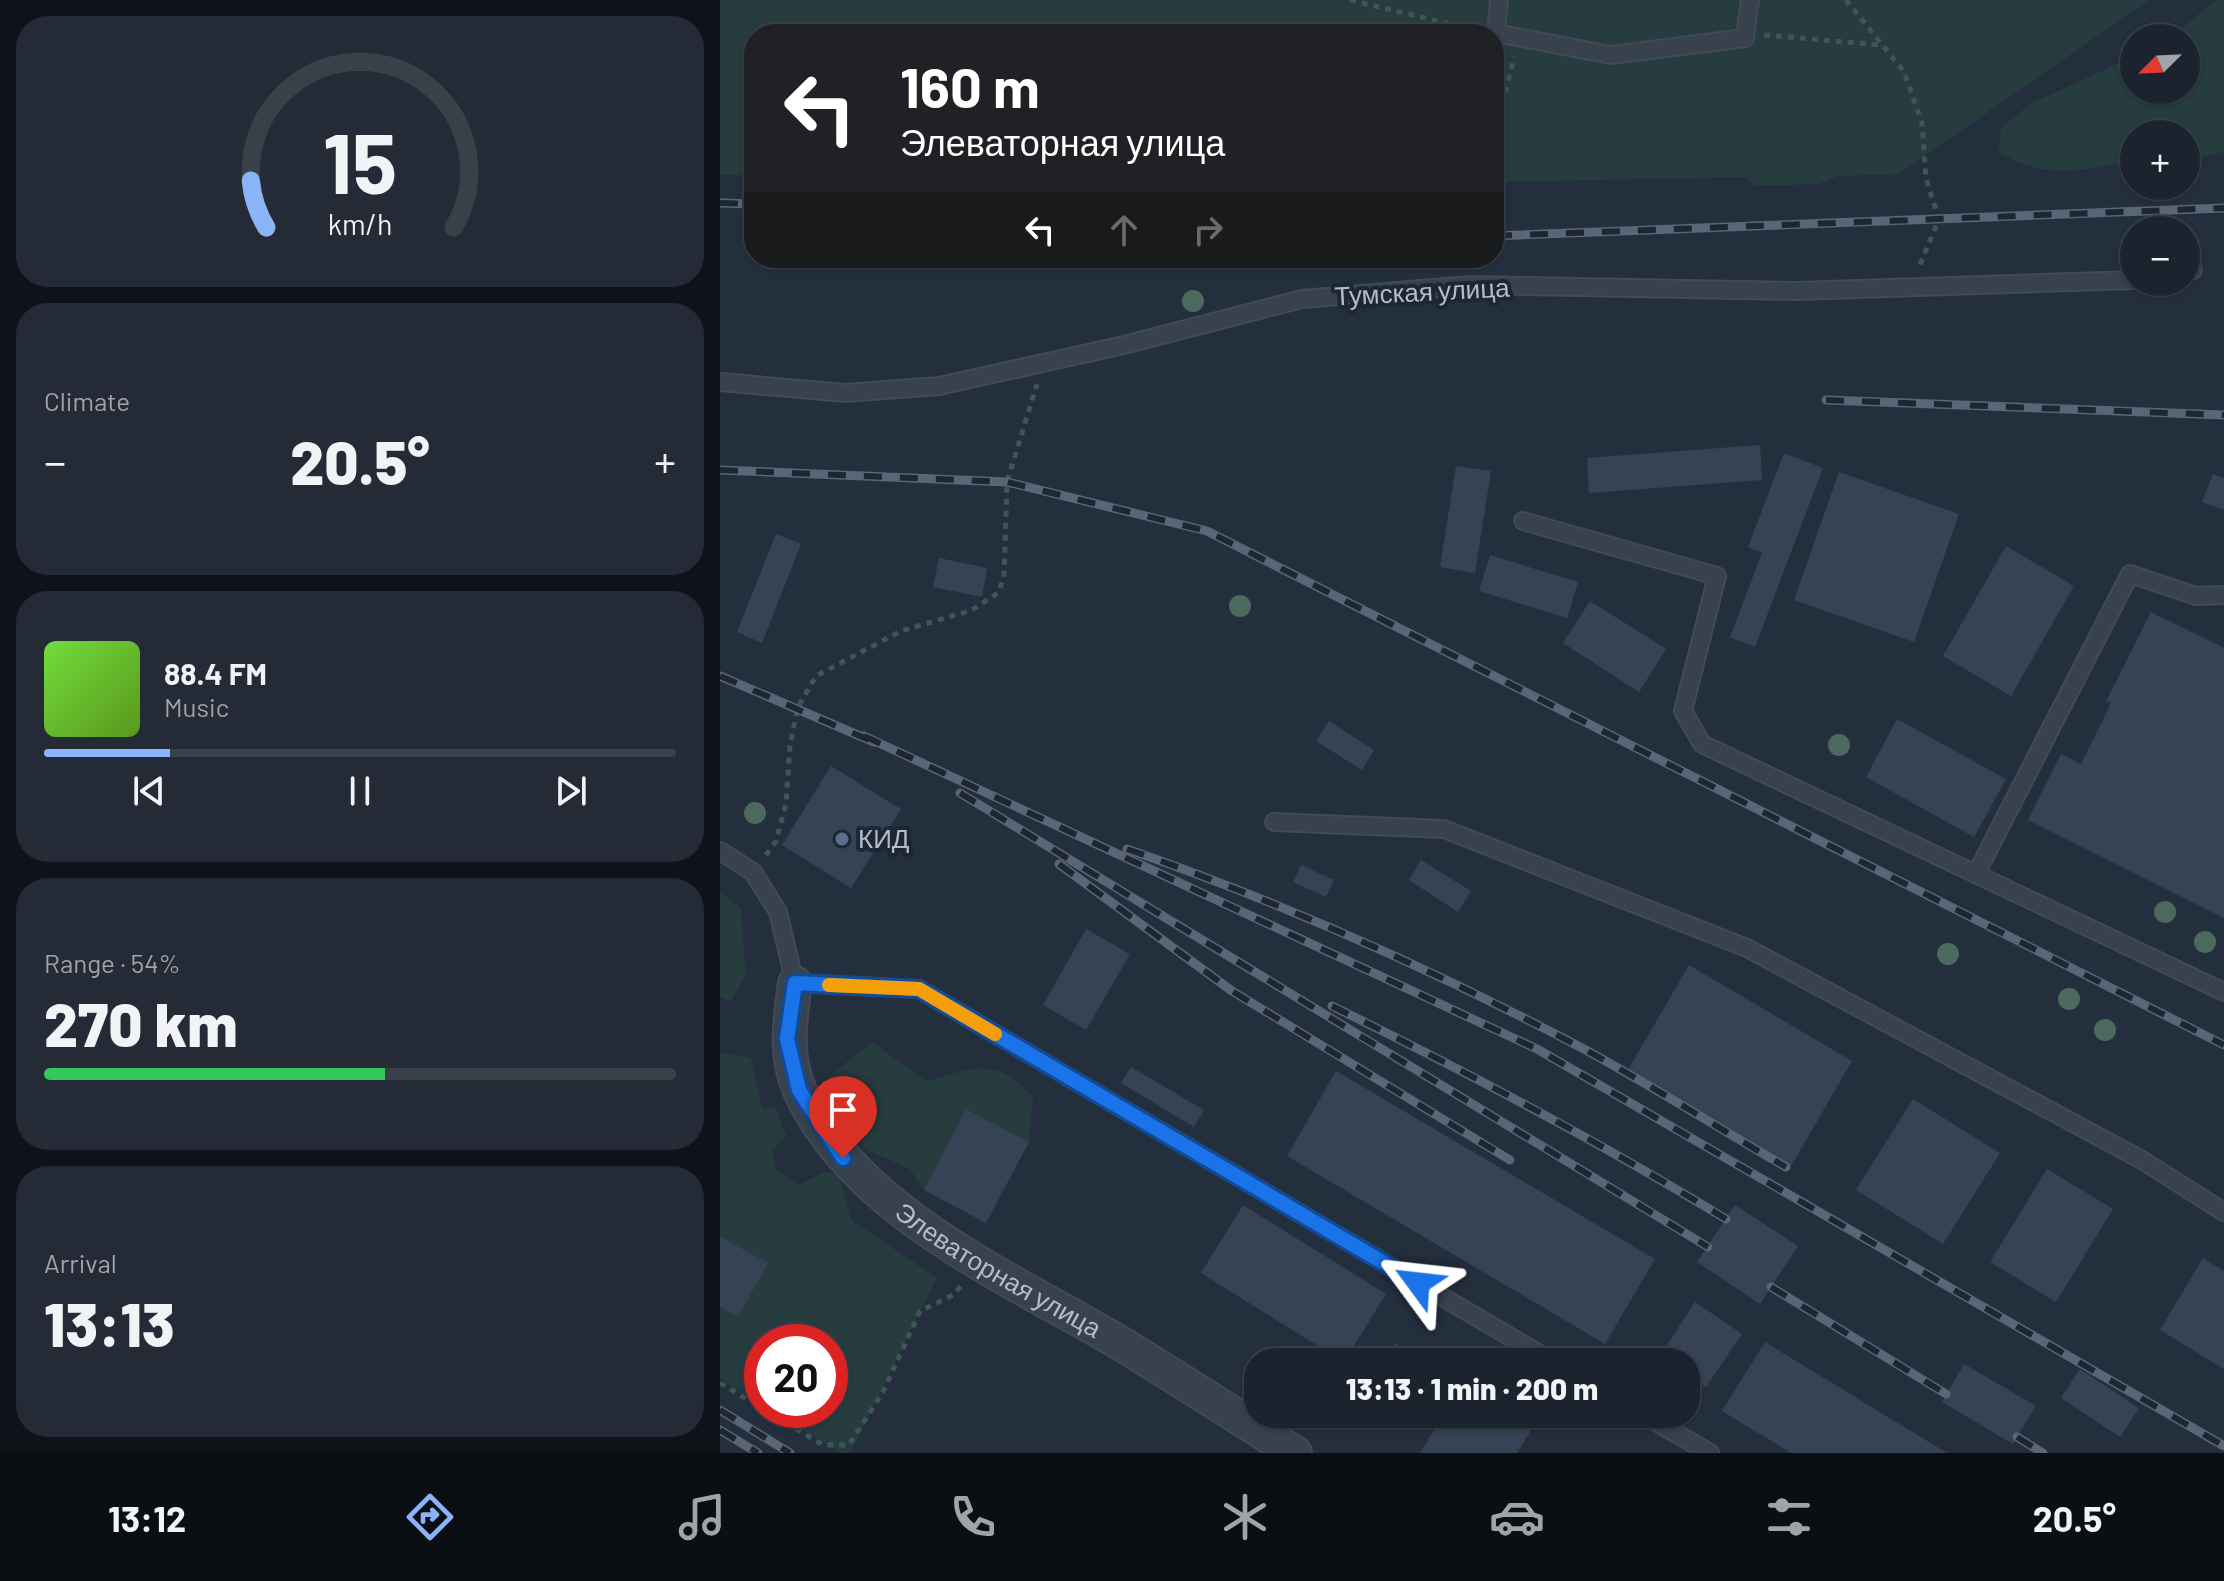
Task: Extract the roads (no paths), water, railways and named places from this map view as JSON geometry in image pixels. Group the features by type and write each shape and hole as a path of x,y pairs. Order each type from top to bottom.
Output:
{"street":[{"name":"Элеваторная улица","path":"795,983 787,1039 799,1090 843,1158 893,1204 982,1263 1295,1453"}],"lane":[{"path":"1497,24 1499,0"},
{"path":"1504,34 1611,55 1745,38 1750,0"},
{"name":"Тумская улица","path":"720,382 845,393 939,386 1302,299 1470,285 1797,291 2120,280"},
{"path":"1523,521 1717,576 1683,711 1702,744 2224,992"},
{"path":"1976,874 2130,574 2196,596 2224,595"},
{"path":"1274,822 1444,829 1747,948 2142,1160 2224,1212"},
{"name":"Элеваторная улица","path":"720,851 753,872 778,912 795,983"},
{"path":"795,983 919,989 1529,1348"},
{"path":"1666,1428 1710,1453"}],"railway":[{"path":"720,203 744,204"},
{"path":"1504,236 2224,208"},
{"path":"1826,400 2224,415"},
{"path":"720,470 1007,482 1207,531 2224,1045"},
{"path":"720,676 874,742"},
{"path":"864,736 1537,1049 2224,1446"},
{"path":"960,793 1708,1247"},
{"path":"1127,849 1301,915 1471,992 1608,1062 1786,1167"},
{"path":"1059,864 1232,991 1510,1160"},
{"path":"1332,1006 1532,1108 1726,1219"},
{"path":"1771,1287 1946,1394"},
{"path":"720,1410 790,1453"},
{"path":"720,1430 758,1453"},
{"path":"2017,1437 2043,1453"}],"place":[{"name":"КИД","path":"842,839"}]}
